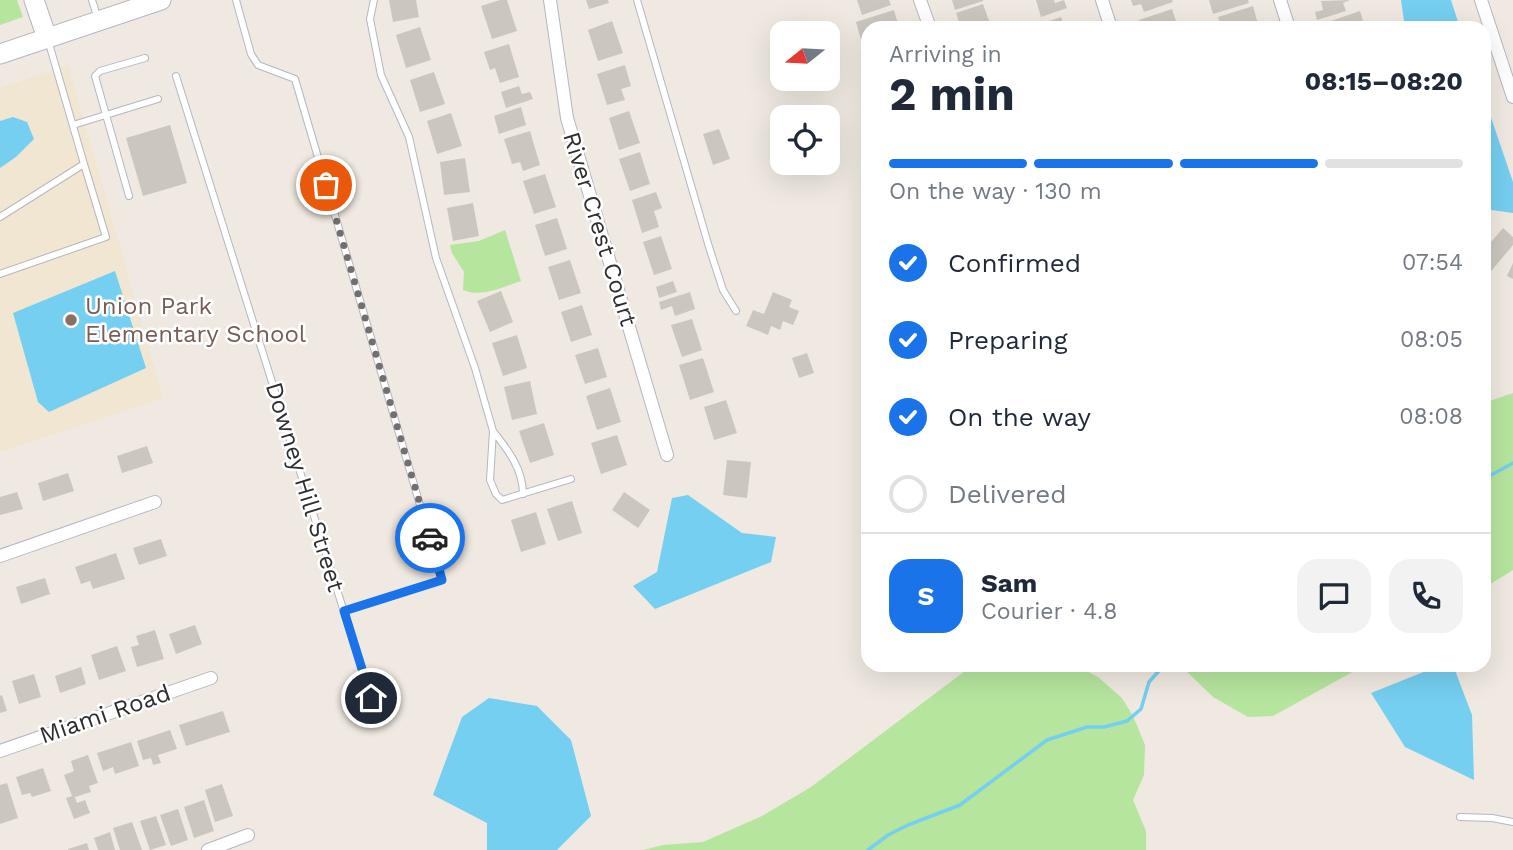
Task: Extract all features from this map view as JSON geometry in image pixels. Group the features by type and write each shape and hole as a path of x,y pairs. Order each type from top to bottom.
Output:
{"main road":[{"path":"34,0 47,38"},
{"path":"0,54 161,0"}],"street":[{"name":"River Crest Court","path":"550,0 567,118 667,455"},
{"path":"920,0 927,21"},
{"path":"1102,0 1109,21"},
{"path":"1280,0 1287,21"},
{"path":"1481,0 1488,21"},
{"path":"1491,30 1513,97"},
{"path":"0,556 155,502"},
{"name":"Miami Road","path":"0,751 211,678"},
{"path":"208,850 248,835"}],"lane":[{"path":"92,0 99,21"},
{"path":"236,0 251,54 258,65 295,79 442,580 344,611"},
{"path":"374,0 369,19 381,75 410,136 436,258 475,368 493,431 523,479 523,494"},
{"path":"637,0 709,247 723,290 736,311"},
{"path":"0,274 106,237 47,38"},
{"path":"129,196 95,76 100,71 145,58"},
{"name":"Downey Hill Street","path":"176,76 371,698"},
{"path":"73,125 158,99"},
{"path":"0,218 84,164"},
{"path":"493,431 490,480 502,500 571,479"},
{"path":"1460,817 1513,822"}],"shaded area":[{"name":"Union Park Elementary School","path":"68,65 163,398 0,452 0,88"}],"green space":[{"path":"0,0 17,0 23,17 0,25"},
{"path":"505,230 521,281 485,292 463,290 464,272 450,245 479,241"},
{"path":"1513,393 1513,570 1491,584 1491,401"},
{"path":"964,672 1088,672 1122,698 1145,745 1144,775 1133,800 1146,831 1146,850 643,850 663,845 703,842 762,816 811,787"},
{"path":"1187,672 1352,672 1273,716 1248,717 1213,697"}],"water":[{"path":"1401,0 1451,0 1458,21 1404,21"},
{"path":"13,117 27,122 34,139 0,168 0,121"},
{"path":"1491,118 1513,182 1513,213 1492,210"},
{"path":"115,271 146,368 49,412 38,402 13,313"},
{"path":"688,495 742,533 776,537 771,562 655,609 633,586 657,572 672,498"},
{"path":"1424,672 1456,672 1472,715 1474,780 1405,747 1371,693"},
{"path":"489,698 537,706 571,740 591,816 557,850 487,850 487,823 433,795 462,717"}],"building":[{"path":"389,0 416,0 419,17 393,22"},
{"path":"507,0 517,31 492,39 481,6"},
{"path":"586,0 608,0 609,3 589,9"},
{"path":"857,0 889,0 891,5 862,15"},
{"path":"952,0 983,0 983,1 955,10"},
{"path":"1036,0 1054,0 1055,3 1064,0 1067,8 1041,17"},
{"path":"1131,0 1173,2 1144,12 1141,4 1133,6"},
{"path":"1209,0 1248,0 1249,3 1213,14"},
{"path":"1350,0 1343,3 1346,11 1317,20 1315,12 1323,10 1321,1"},
{"path":"983,4 989,21 959,21 956,13"},
{"path":"1253,6 1257,21 1219,21 1218,17"},
{"path":"1172,9 1176,21 1139,21"},
{"path":"894,10 897,21 861,21 861,40 856,22"},
{"path":"1360,11 1363,21 1331,21"},
{"path":"612,21 623,53 598,61 588,30"},
{"path":"420,27 431,60 406,68 396,35"},
{"path":"509,44 519,77 500,83 495,68 490,70 484,52"},
{"path":"625,65 631,86 621,89 625,100 607,105 597,74"},
{"path":"434,72 445,104 420,112 410,80"},
{"path":"519,86 522,94 530,92 533,99 506,108 501,92"},
{"path":"521,107 526,125 499,134 494,116"},
{"path":"629,111 640,143 619,150 609,118"},
{"path":"451,113 462,146 437,154 427,121"},
{"path":"170,125 187,183 143,196 126,138"},
{"path":"719,129 730,159 713,165 703,134"},
{"path":"530,131 540,165 523,171 520,162 512,164 504,139"},
{"path":"640,152 650,184 630,191 619,159"},
{"path":"465,158 470,192 444,195 440,162"},
{"path":"545,174 556,207 534,214 523,181"},
{"path":"656,192 662,208 654,211 659,227 642,233 632,200"},
{"path":"473,203 479,236 453,241 447,208"},
{"path":"557,218 567,249 545,256 535,225"},
{"path":"1503,228 1513,237 1513,245 1491,271 1491,242"},
{"path":"661,236 672,269 654,275 643,242"},
{"path":"570,260 581,293 559,300 548,267"},
{"path":"1513,263 1513,279 1507,276"},
{"path":"673,281 677,292 659,298 656,287"},
{"path":"501,291 513,322 490,332 477,301"},
{"path":"690,292 695,309 675,316 672,306 661,310 659,302"},
{"path":"773,292 792,300 789,307 799,311 793,325 783,321 780,330 771,326 768,335 746,326 753,310 764,314"},
{"path":"582,305 592,335 571,342 561,312"},
{"path":"692,319 702,350 682,357 671,325"},
{"path":"517,335 527,368 503,376 492,343"},
{"path":"598,348 607,377 585,384 575,355"},
{"path":"807,353 814,373 799,378 792,358"},
{"path":"703,358 714,392 690,400 679,365"},
{"path":"530,381 537,414 512,420 504,387"},
{"path":"610,388 621,422 597,430 586,396"},
{"path":"726,400 737,433 714,440 704,407"},
{"path":"544,423 554,455 530,463 519,431"},
{"path":"617,435 627,465 601,474 591,443"},
{"path":"147,446 153,463 122,473 117,456"},
{"path":"727,460 751,462 747,498 723,495"},
{"path":"68,473 74,491 43,501 38,483"},
{"path":"17,492 23,509 0,515 0,497"},
{"path":"624,492 650,510 638,528 612,510"},
{"path":"572,501 582,533 558,541 547,509"},
{"path":"536,512 546,544 521,552 511,520"},
{"path":"161,539 167,556 139,565 133,548"},
{"path":"116,553 125,579 93,589 90,581 81,584 75,567"},
{"path":"45,578 50,594 21,604 16,587"},
{"path":"195,625 202,644 176,654 169,634"},
{"path":"155,630 164,659 137,667 131,647 139,645 136,636"},
{"path":"117,646 126,671 99,680 91,655"},
{"path":"81,667 86,684 60,693 55,676"},
{"path":"34,674 41,697 19,704 12,681"},
{"path":"2,695 7,711 0,713 0,696"},
{"path":"223,711 230,732 186,746 179,725"},
{"path":"170,730 177,749 158,755 161,763 153,765 151,758 143,760 137,741"},
{"path":"131,742 139,766 115,774 113,767 103,771 97,753"},
{"path":"88,755 98,783 89,786 91,792 75,797 77,803 85,800 90,813 74,819 66,798 72,796 64,775 74,771 71,761"},
{"path":"43,768 51,791 32,797 30,793 22,795 16,777"},
{"path":"7,783 18,818 0,824 0,785"},
{"path":"222,784 233,816 215,822 205,790"},
{"path":"204,800 214,831 194,838 184,807"},
{"path":"178,809 188,840 171,846 160,815"},
{"path":"156,816 166,845 150,850 140,821"},
{"path":"132,822 142,850 120,850 113,828"},
{"path":"110,832 115,850 98,850 94,838"},
{"path":"87,843 89,850 68,850 68,849"}],"waterway":[{"path":"1491,475 1513,463"},
{"path":"868,850 888,835 908,825 960,805 1047,740 1087,727 1104,727 1127,721 1141,709 1149,682 1158,672"}],"way so far":[{"path":"326,185 430,538"}],"place":[{"name":"Union Park Elementary School","path":"71,320"}],"route":[{"path":"371,698 344,611 442,580 430,538"}]}
